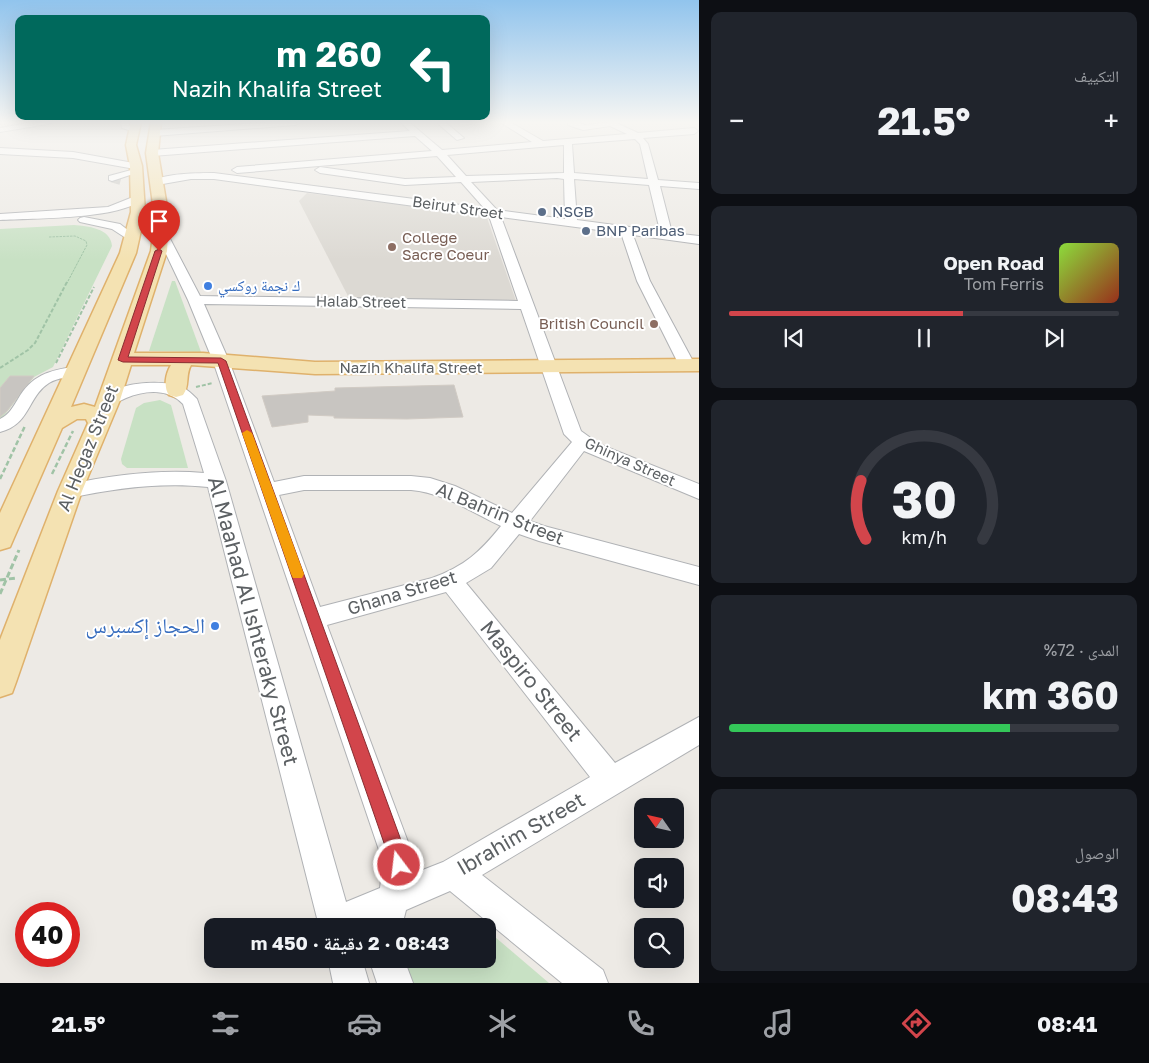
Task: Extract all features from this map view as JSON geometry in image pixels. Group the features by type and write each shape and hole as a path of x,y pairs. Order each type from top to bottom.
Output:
{"main road":[{"name":"Al Hegaz Street","path":"0,682 70,491 104,411 108,299 132,238 137,220 143,168"},
{"name":"Al Hegaz Street","path":"3,528 32,472 74,372 106,349 140,311 159,251 162,233 162,219 149,168"},
{"name":"Nazih Khalifa Street","path":"106,349 184,359 225,370 693,365"},
{"path":"177,391 177,371 184,359"},
{"path":"52,425 62,416 79,412 93,414 97,417 104,411"}],"street":[{"path":"112,178 125,168"},
{"path":"1,216 104,210 126,206 140,168"},
{"name":"Beirut Street","path":"183,168 201,175 699,240"},
{"path":"191,168 204,172 261,168"},
{"path":"319,168 319,170 327,173 392,181 414,182 463,178 569,176 699,186"},
{"name":"Ghinya Street","path":"454,168 494,213 569,428 582,442 592,448 699,492"},
{"path":"569,168 571,223"},
{"path":"650,168 667,236"},
{"path":"257,169 250,176 259,182"},
{"path":"96,221 107,216 108,213 104,210"},
{"path":"1,216 96,221 121,228 132,238"},
{"path":"626,231 639,271 693,365"},
{"path":"162,233 195,300 225,370 395,850 399,874 390,912"},
{"name":"Halab Street","path":"195,300 526,305"},
{"path":"0,426 12,420 31,390 50,376 74,372"},
{"path":"104,411 124,393 158,388 177,391"},
{"name":"Al Maahad Al Ishteraky Street","path":"177,391 186,396 191,403 216,481 334,918"},
{"name":"Ghana Street","path":"313,619 451,581 466,574 484,561 582,442"},
{"path":"70,491 142,479 180,478 216,481"},
{"name":"Al Bahrin Street","path":"267,490 304,483 425,484 448,492 516,524 554,538 699,576"},
{"name":"Maspiro Street","path":"451,581 611,781"},
{"name":"Ibrahim Street","path":"365,918 390,912 699,730"},
{"path":"454,873 590,983"},
{"path":"347,968 351,983"},
{"path":"390,968 395,983"}],"path":[{"path":"0,368 35,343 87,245 85,240 78,237 49,237"},
{"path":"50,376 98,279"},
{"path":"177,391 225,370"},
{"path":"0,479 28,421"},
{"path":"49,480 74,430"},
{"path":"43,446 90,444"},
{"path":"32,472 80,471"},
{"path":"0,594 19,548"}],"shaded area":[{"path":"307,193 486,215 516,301 349,298 299,201"}],"green space":[{"path":"74,225 98,229 107,235 111,240 112,246 53,367 34,377 0,421 0,229"},
{"path":"172,281 175,281 201,352 149,351"},
{"path":"160,400 171,405 188,468 127,468 122,464 121,459 136,408 144,403"},
{"path":"496,938 549,983 410,983 405,968 496,968"}],"building":[{"path":"10,376 34,376 7,411 0,417 0,388"},
{"path":"454,385 463,417 407,419 334,418 334,416 308,415 308,422 272,427 262,396 335,391 335,388"}],"tunnel":[{"path":"112,178 123,181"}],"slow traffic":[{"path":"247,433 297,574"}],"place":[{"name":"NSGB","path":"542,212"},
{"name":"BNP Paribas","path":"586,231"},
{"name":"College Sacre Coeur","path":"392,247"},
{"name":"ك نجمة روكسي","path":"208,286"},
{"name":"British Council","path":"654,324"},
{"name":"الحجاز إكسبرس","path":"215,626"}],"route":[{"path":"159,251 123,360 203,359 221,361 393,843 399,865"}]}
